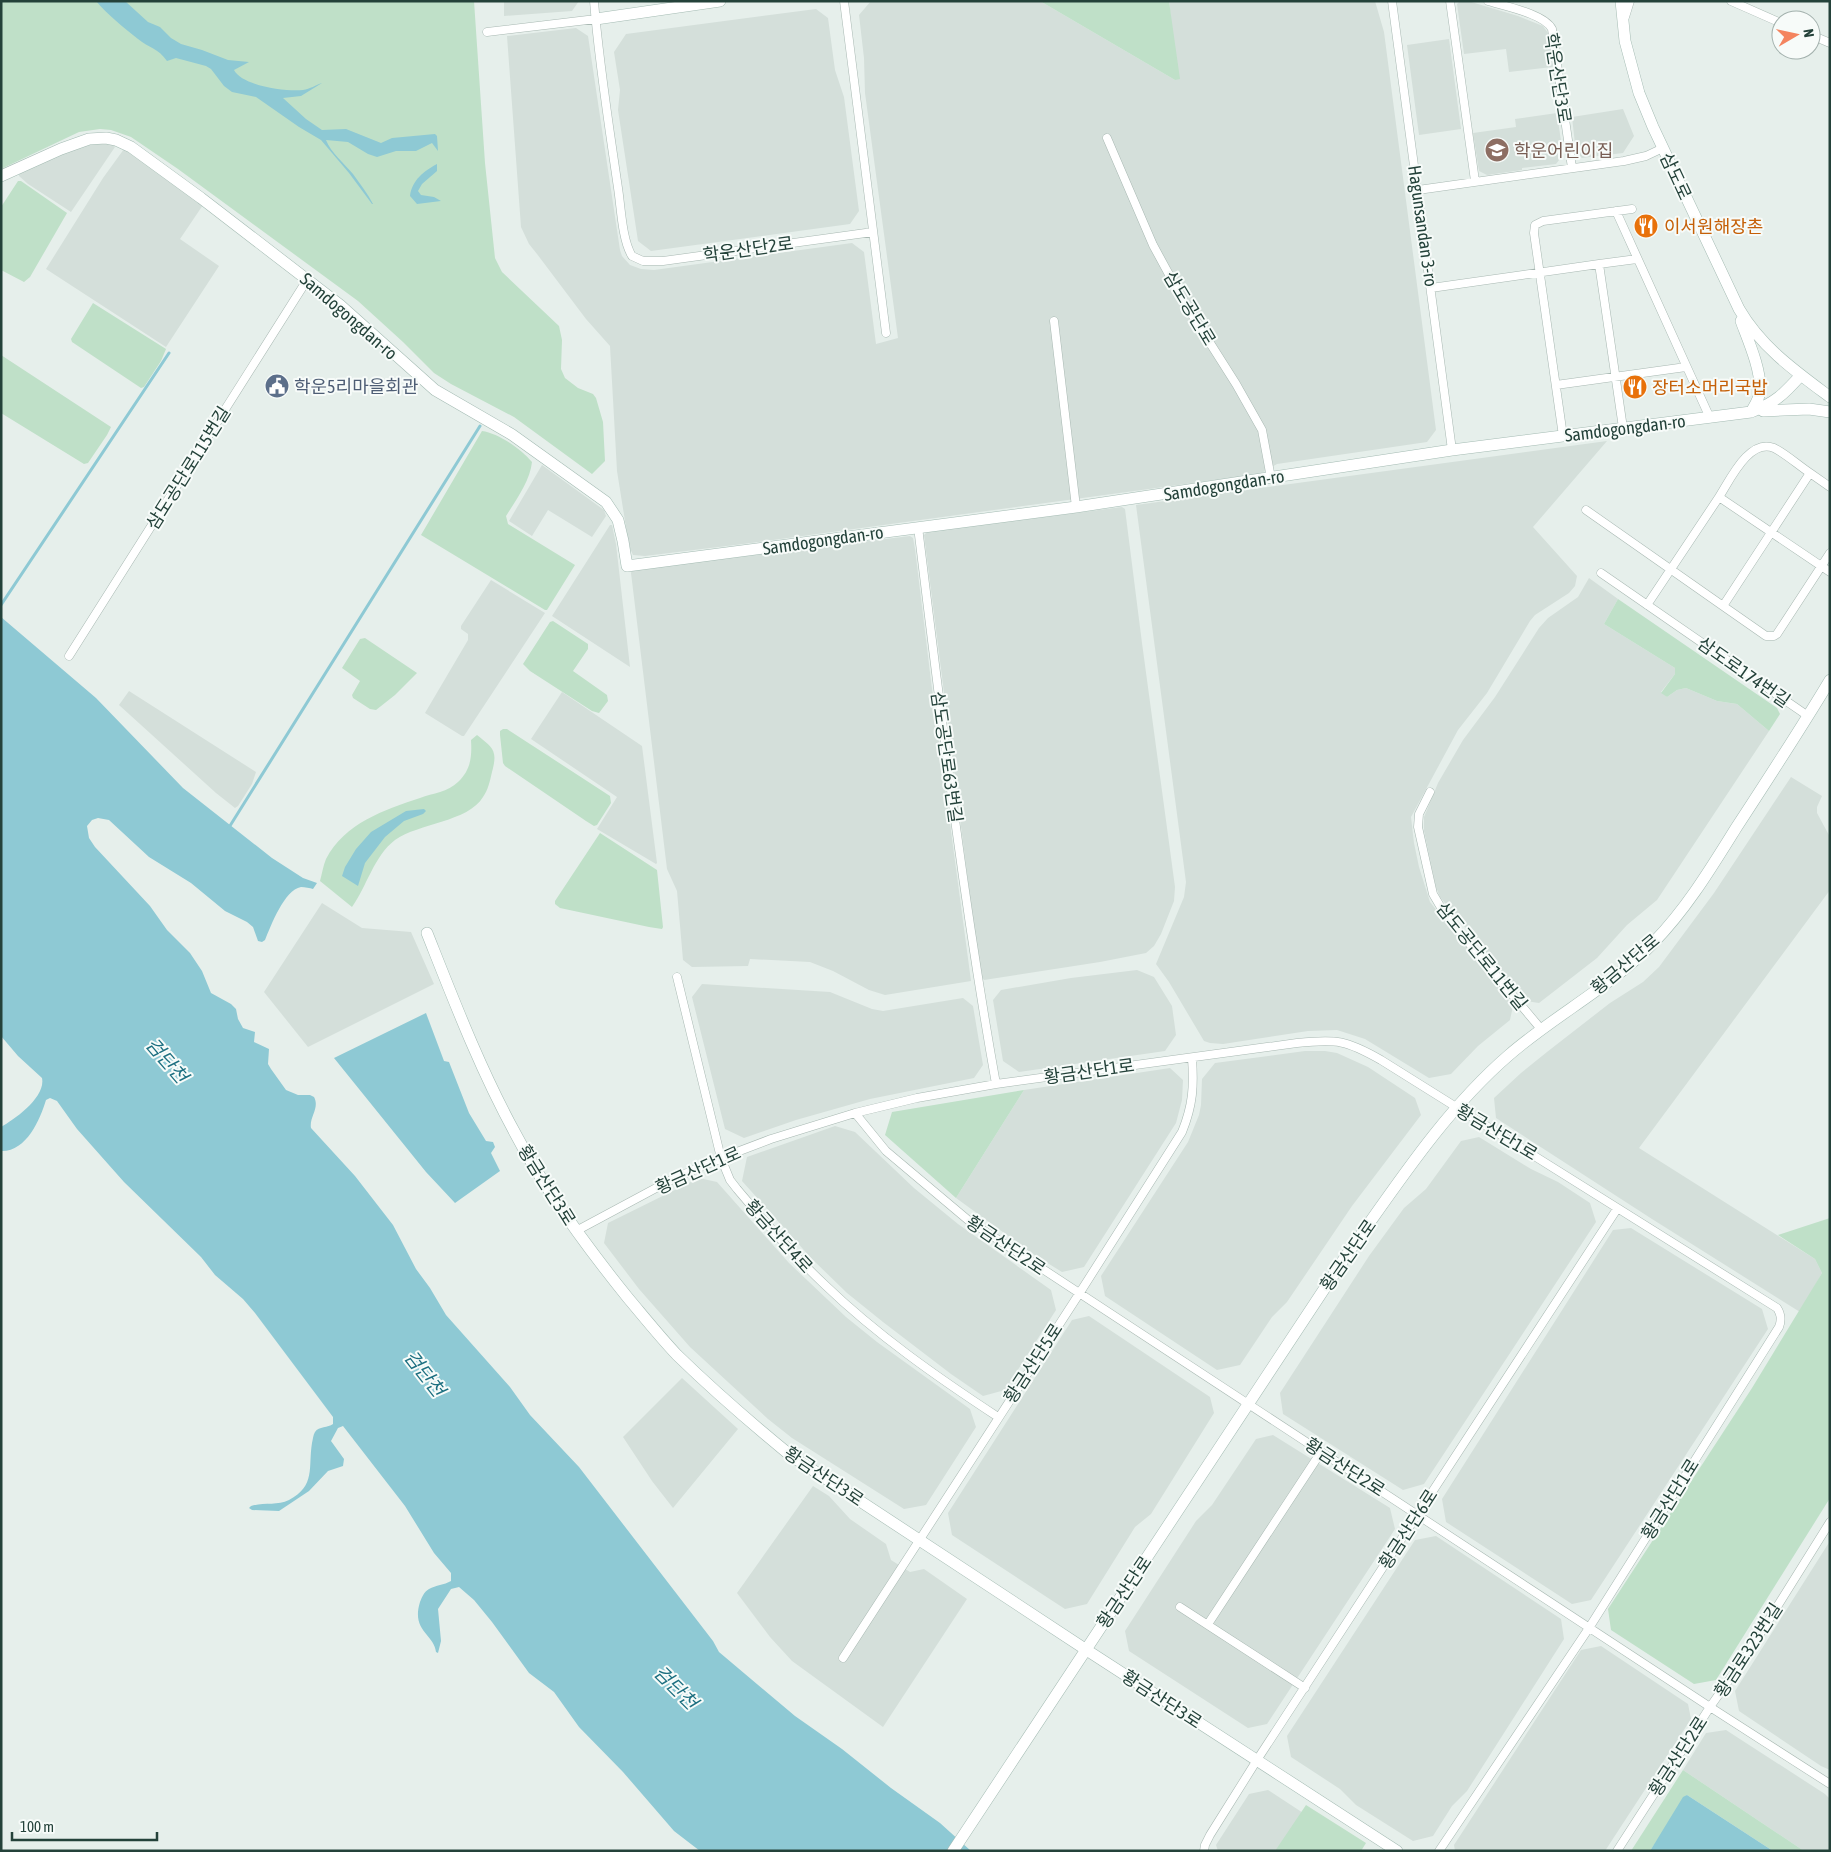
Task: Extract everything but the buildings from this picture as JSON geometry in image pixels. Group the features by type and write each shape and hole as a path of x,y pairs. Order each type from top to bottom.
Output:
{"street":[{"path":"594,1 596,19"},
{"path":"487,32 720,1"},
{"path":"844,1 886,333"},
{"name":"Hagunsandan 3-ro","path":"1392,1 1452,450"},
{"path":"1450,1 1475,181"},
{"name":"학운산단3로","path":"1488,1 1539,18 1550,24 1572,168"},
{"name":"삼도로","path":"1620,1 1628,54 1639,93 1728,286 1757,336 1774,354 1830,396"},
{"path":"1623,23 1630,1"},
{"path":"1731,1 1771,18"},
{"name":"학운산단2로","path":"596,19 622,213 627,244 632,256 643,261 663,261 873,232"},
{"name":"Samdogongdan-ro","path":"1,176 79,141 98,137 116,140 131,147 360,322 409,369 435,390 512,434 606,502 618,520 626,566 1076,507 1452,450 1751,412 1773,403 1785,394 1801,375"},
{"name":"삼도공단로","path":"1107,138 1142,222 1161,261 1262,430 1270,478"},
{"path":"1418,190 1636,159 1663,148"},
{"path":"1563,436 1534,233 1535,225 1543,222 1632,209"},
{"path":"1616,211 1710,418"},
{"path":"1431,288 1637,259"},
{"path":"1600,264 1623,428"},
{"name":"삼도공단로115번길","path":"69,656 307,280"},
{"path":"1728,286 1759,377 1759,396 1751,412 1809,409 1830,412"},
{"path":"1054,321 1076,507"},
{"path":"1556,385 1686,367"},
{"path":"1647,605 1748,454 1758,447 1765,446 1775,449 1830,487"},
{"path":"1723,606 1810,473"},
{"path":"1719,497 1830,572"},
{"path":"1586,510 1766,636 1777,634 1830,553"},
{"name":"삼도공단로63번길","path":"918,528 942,724 979,987 996,1084"},
{"name":"삼도로174번길","path":"1601,572 1808,716 1830,680"},
{"name":"황금산단로","path":"953,1851 1346,1256 1404,1175 1456,1108 1508,1056 1541,1029 1631,964 1678,916 1808,716"},
{"name":"삼도공단로11번길","path":"1430,792 1419,814 1418,827 1427,870 1436,900 1446,916 1541,1029"},
{"name":"황금산단3로","path":"426,933 477,1057 536,1171 576,1231 611,1277 676,1354 725,1400 790,1455 1397,1851"},
{"name":"황금산단4로","path":"677,978 721,1158 736,1189 770,1228 826,1286 877,1330 946,1383 998,1417"},
{"name":"황금산단1로","path":"576,1231 671,1180 721,1158 771,1139 855,1112 917,1098 996,1084 1296,1043 1332,1040 1347,1043 1381,1060 1456,1108 1544,1160 1617,1209 1713,1266 1777,1308 1781,1321 1588,1628 1438,1851"},
{"name":"황금산단5로","path":"843,1658 1182,1132 1192,1100 1192,1058"},
{"name":"황금산단2로","path":"855,1112 886,1151 944,1201 1007,1247 1248,1406 1418,1514 1710,1707 1618,1851"},
{"name":"황금산단6로","path":"1204,1851 1210,1835 1257,1760 1617,1209"},
{"path":"1208,1624 1321,1452"},
{"name":"황금로323번길","path":"1830,1522 1750,1650 1710,1707 1830,1784"},
{"path":"1180,1607 1304,1688"}],"shaded area":[{"path":"504,1 579,1 572,11 504,16"},
{"path":"871,1 1040,1 1175,80 1169,1 1375,1 1384,32 1436,430 1427,442 1277,464 1260,474 743,544 645,556 633,555 629,546 617,471 610,346 586,319 529,244 521,227 507,36 576,28 588,36 620,250 622,256 630,265 641,269 654,270 852,243 864,252 876,344 898,338 865,93 864,58 859,15"},
{"path":"1460,1 1468,1 1518,16 1543,26 1548,33 1552,67 1509,72 1506,49 1464,54 1457,4"},
{"path":"816,9 828,18 835,70 844,97 859,211 850,224 651,251 638,241 618,110 620,90 614,52 626,34"},
{"path":"1449,39 1461,129 1419,135 1407,45"},
{"path":"1623,109 1634,136 1623,153 1582,158 1576,153 1572,117"},
{"path":"1557,113 1563,155 1556,164 1487,175 1479,171 1473,133 1516,127 1515,119"},
{"path":"103,143 114,145 115,147 71,212 19,176 19,173 84,145"},
{"path":"124,149 203,205 180,239 219,266 166,347 46,269 103,178"},
{"path":"1607,441 1533,527 1577,576 1575,586 1569,593 1535,615 1530,621 1487,693 1458,730 1411,817 1419,867 1430,902 1513,1006 1510,1020 1478,1046 1451,1074 1429,1078 1365,1039 1337,1030 1308,1031 1223,1044 1204,1041 1169,982 1156,964 1184,897 1186,882 1136,505"},
{"path":"542,465 604,510 606,516 592,537 548,510 532,536 509,521"},
{"path":"1122,507 1125,509 1175,887 1174,901 1161,934 1154,946 1146,953 984,980 980,976 924,535 927,532"},
{"path":"610,525 612,525 616,544 630,667 552,616"},
{"path":"910,536 913,538 915,549 971,981 885,995 869,990 833,971 810,962 750,959 748,966 692,967 683,960 677,891 667,869 632,570"},
{"path":"1589,578 1618,599 1604,624 1675,668 1675,674 1661,692 1667,697 1677,690 1686,688 1717,701 1737,704 1769,731 1657,900 1627,925 1597,958 1539,1003 1526,1001 1440,897 1436,887 1424,831 1424,817 1438,783 1463,740 1495,697 1539,628 1548,618 1578,597"},
{"path":"491,580 545,613 464,736 462,736 425,713 468,640 468,634 461,629 461,626"},
{"path":"129,691 256,772 252,784 238,806 235,808 216,793 119,705"},
{"path":"562,692 642,746 656,864 597,829 617,797 531,739"},
{"path":"1791,777 1822,796 1817,807 1817,813 1830,837 1830,890 1639,1148 1815,1259 1822,1273 1800,1312 1496,1118 1494,1098 1547,1052 1610,1003 1643,982 1659,967 1714,893"},
{"path":"322,903 362,928 411,932 434,984 308,1047 264,992"},
{"path":"1137,970 1154,977 1172,1006 1176,1035 1165,1051 1019,1072 1003,1061 993,1000 1001,990 1071,978"},
{"path":"702,984 830,992 872,1009 883,1011 963,998 973,1006 983,1065 974,1078 870,1099 796,1120 744,1138 725,1129 692,997"},
{"path":"1305,1051 1337,1053 1368,1067 1415,1098 1421,1115 1352,1206 1287,1302 1272,1317 1240,1365 1217,1370 1105,1296 1101,1276 1188,1142 1199,1115 1202,1079 1215,1063"},
{"path":"1170,1068 1183,1080 1182,1100 1176,1123 1084,1267 1062,1272 1033,1254 956,1198 1024,1090"},
{"path":"835,1126 855,1132 914,1188 958,1224 1051,1290 1056,1310 1005,1390 983,1396 883,1322 847,1293 811,1258 742,1181 747,1157"},
{"path":"1479,1137 1531,1169 1558,1182 1590,1203 1596,1222 1424,1484 1403,1490 1283,1414 1280,1393 1369,1256 1404,1208 1426,1189 1461,1141"},
{"path":"699,1178 717,1182 789,1263 846,1317 877,1342 970,1409 976,1427 926,1505 904,1509 792,1438 768,1419 690,1347 639,1289 604,1243 608,1223"},
{"path":"1631,1228 1762,1309 1768,1329 1591,1600 1572,1604 1446,1522 1442,1499 1613,1230"},
{"path":"1089,1316 1210,1397 1214,1413 1151,1514 1135,1527 1087,1604 1065,1609 952,1535 948,1513 1072,1320"},
{"path":"682,1378 738,1429 673,1508 652,1481 623,1437"},
{"path":"1273,1435 1390,1508 1395,1529 1267,1724 1248,1728 1129,1651 1125,1631 1196,1521 1212,1505 1256,1439"},
{"path":"813,1486 829,1496 850,1519 886,1544 891,1560 910,1572 924,1569 967,1599 883,1727 792,1661 770,1637 737,1593"},
{"path":"1436,1536 1561,1619 1564,1639 1467,1791 1452,1806 1433,1836 1413,1841 1356,1805 1340,1789 1291,1757 1287,1736 1415,1540"},
{"path":"1830,1541 1830,1770 1821,1766 1739,1711 1735,1691"},
{"path":"1601,1646 1688,1704 1691,1719 1605,1851 1455,1851 1454,1845 1581,1650"},
{"path":"1726,1730 1830,1799 1830,1851 1804,1851 1683,1770 1706,1733"},
{"path":"1268,1790 1361,1851 1218,1851 1216,1845 1249,1794"}],"green space":[{"path":"1,1 474,1 485,163 495,258 502,272 559,326 562,340 561,369 565,378 578,388 593,394 596,398 603,422 605,461 592,474 514,417 434,373 358,301 178,169 131,137 111,130 100,129 79,132 1,169"},
{"path":"1040,1 1169,1 1180,79 1175,80"},
{"path":"18,181 21,181 67,213 30,277 24,282 1,270 1,207"},
{"path":"93,303 166,349 161,361 144,387 141,388 72,342 71,339"},
{"path":"1,355 111,427 88,463 84,464 1,413"},
{"path":"482,431 509,442 532,462 526,483 506,516 508,524 575,565 547,610 421,535"},
{"path":"1618,599 1777,708 1780,714 1769,731 1737,704 1717,701 1686,688 1677,690 1667,697 1661,693 1675,674 1675,668 1604,624"},
{"path":"553,621 588,644 588,649 573,671 607,695 608,701 599,713 592,711 530,671 523,664 550,622"},
{"path":"365,638 417,673 395,695 376,710 370,709 353,698 352,695 360,681 342,668 360,639"},
{"path":"507,729 610,796 611,803 597,825 594,826 586,821 505,766 500,735 500,731"},
{"path":"477,735 493,750 494,765 488,788 476,805 455,817 405,834 395,840 376,863 352,907 320,881 326,859 334,847 355,827 379,813 445,790 458,782 466,773 471,757 471,740"},
{"path":"600,833 657,870 662,929 560,908 555,904 555,901"},
{"path":"1024,1090 956,1198 885,1135 892,1112"},
{"path":"1830,1218 1830,1498 1716,1680 1694,1684 1611,1630 1608,1609 1752,1388 1822,1273 1815,1259 1778,1235"},
{"path":"1683,1770 1804,1851 1773,1851 1687,1795 1650,1851 1631,1851"},
{"path":"1306,1805 1366,1843 1361,1851 1275,1851"}],"water":[{"path":"96,1 125,1 148,22 160,27 171,38 181,44 228,60 249,62 234,70 239,76 255,84 276,89 296,90 306,89 322,83 301,96 283,98 306,119 322,130 346,129 381,143 392,138 435,134 437,136 438,151 432,143 416,151 396,151 377,157 348,142 326,140 334,154 353,174 369,196 372,204 321,140 256,97 232,92 206,66 176,58 167,61 160,53 142,42 121,25"},
{"path":"437,164 437,171 422,184 418,191 421,195 434,197 441,201 417,204 410,196 413,185 423,173"},
{"name":"검단천","path":"1,617 96,698 183,788 272,858 303,878 317,883 313,889 301,887 289,895 279,909 265,940 262,942 258,941 253,927 247,922 225,911 191,883 149,857 109,820 98,818 92,820 87,826 89,838 95,847 150,906 167,930 190,953 202,971 211,993 231,1004 236,1009 238,1019 243,1028 255,1032 254,1042 269,1049 268,1064 286,1090 298,1095 314,1097 316,1105 311,1120 311,1128 355,1176 393,1225 416,1269 446,1315 510,1387 530,1415 579,1467 713,1641 719,1652 795,1716 940,1823 971,1851 700,1851 674,1831 623,1772 579,1727 554,1692 529,1673 492,1622 474,1600 459,1587 451,1589 438,1609 441,1641 438,1653 436,1652 418,1620 418,1612 422,1596 432,1588 451,1581 451,1573 434,1553 405,1506 343,1426 338,1428 331,1441 344,1459 343,1466 328,1471 309,1491 279,1511 252,1510 249,1508 256,1505 284,1502 298,1495 307,1482 309,1475 314,1433 333,1424 333,1417 243,1299 215,1275 201,1257 124,1182 77,1129 57,1101 50,1098 46,1100 36,1125 25,1141 10,1150 1,1151 1,1127 14,1119 34,1100 42,1085 42,1078 18,1056 1,1036"},
{"path":"424,809 426,811 423,814 404,821 385,837 365,863 358,886 342,876 356,849 371,832 406,811"},
{"path":"426,1013 444,1061 449,1062 469,1113 486,1141 493,1142 495,1147 491,1153 500,1171 455,1203 426,1172 334,1058"},
{"path":"1687,1795 1773,1851 1650,1851 1683,1797"}],"waterway":[{"path":"1,605 169,353"},
{"path":"228,829 480,426"}],"place":[{"name":"학운어린이집","path":"1497,150"},
{"name":"이서원해장촌","path":"1646,226"},
{"name":"학운5리마을회관","path":"277,386"},
{"name":"장터소머리국밥","path":"1635,387"}]}
